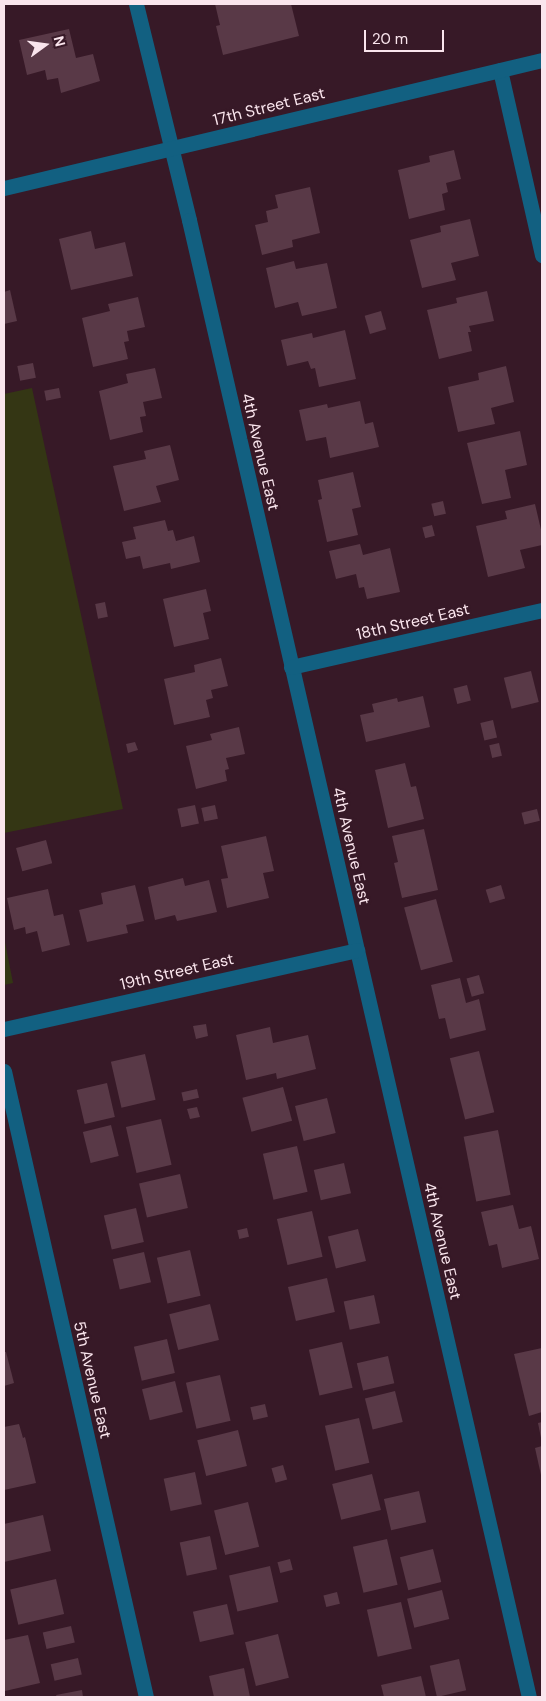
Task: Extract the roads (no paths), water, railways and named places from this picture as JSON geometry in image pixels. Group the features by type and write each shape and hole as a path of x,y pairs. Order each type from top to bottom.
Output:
{"street":[{"name":"4th Avenue East","path":"136,4 358,950 529,1697"},
{"name":"17th Street East","path":"4,188 542,60"},
{"path":"500,70 542,255"},
{"name":"18th Street East","path":"291,667 542,610"},
{"name":"19th Street East","path":"4,1029 358,950"},
{"name":"5th Avenue East","path":"4,1072 146,1697"}]}
